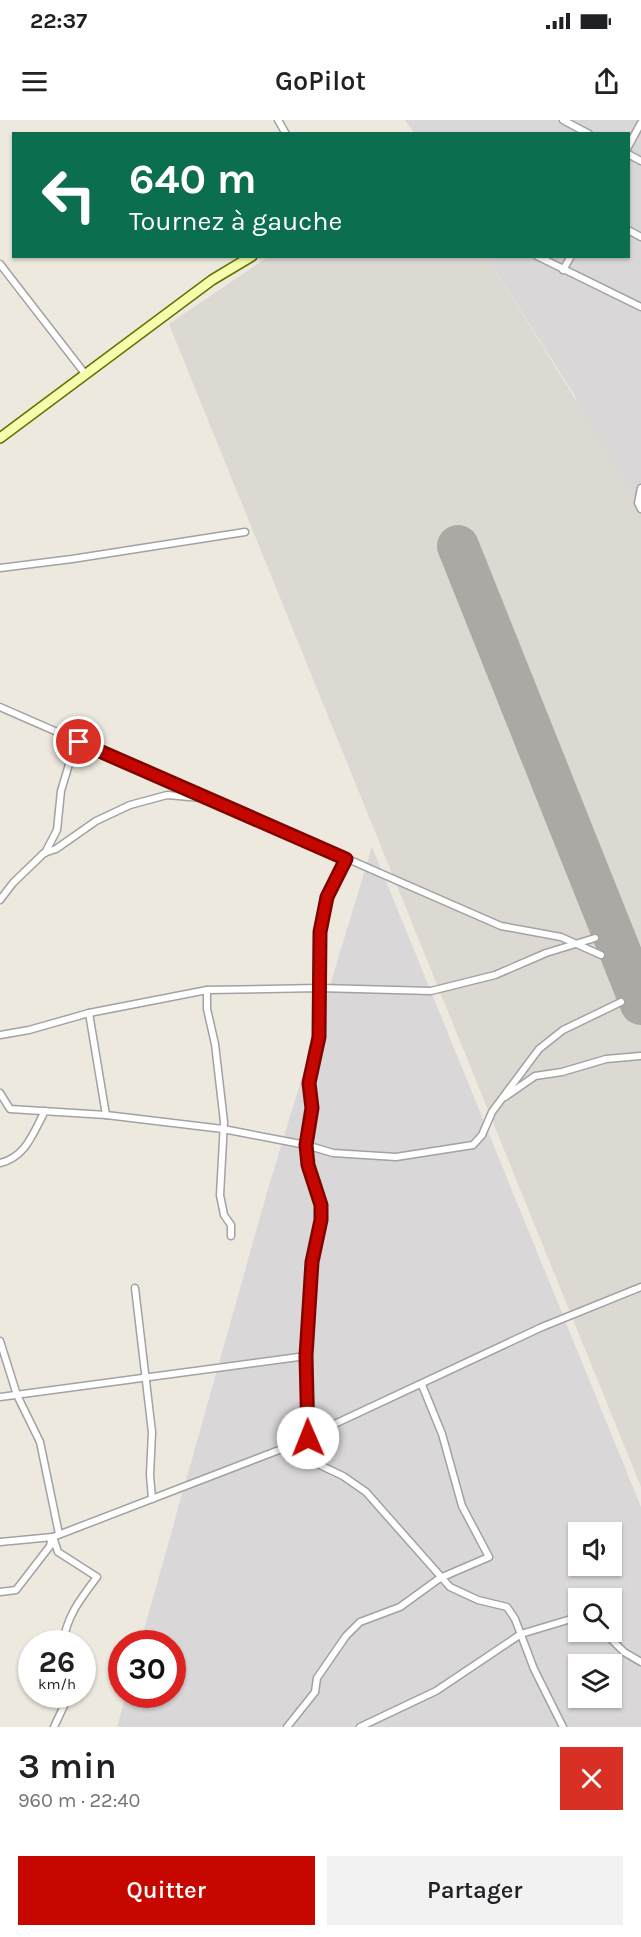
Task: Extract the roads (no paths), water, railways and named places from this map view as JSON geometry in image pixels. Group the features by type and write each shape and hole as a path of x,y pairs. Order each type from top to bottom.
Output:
{"street":[{"path":"563,120 585,132"},
{"path":"630,143 641,123"},
{"path":"0,438 212,280 249,258"},
{"path":"541,258 641,307"},
{"path":"563,270 570,258"},
{"path":"0,264 86,375"},
{"path":"641,488 638,503 641,509"},
{"path":"0,568 245,532"},
{"path":"0,707 501,926 544,933 579,944 601,955"},
{"path":"0,900 13,883 44,853 57,830 61,791 76,741"},
{"path":"44,853 57,849 96,821 130,805 167,795 207,798"},
{"path":"308,1438 306,1356 312,1262 321,1220 321,1205 308,1165 306,1145 312,1108 309,1083 319,1037 320,932 327,897 346,859"},
{"path":"0,1035 29,1030 89,1013 207,990 320,988 431,991 495,975 546,953 595,938"},
{"path":"207,990 207,1009 215,1044 223,1129 220,1195 224,1215 231,1225 231,1236"},
{"path":"0,1093 10,1109 106,1115 223,1129 306,1145 333,1153 396,1157 473,1145 478,1142 484,1124 502,1098 549,1040 563,1030 621,1002"},
{"path":"89,1013 106,1115"},
{"path":"502,1098 535,1076 562,1072 606,1059 640,1056"},
{"path":"0,1163 12,1160 23,1152 45,1111"},
{"path":"0,1542 56,1535 308,1438 542,1327 641,1287"},
{"path":"135,1288 152,1432 150,1475 152,1499"},
{"path":"0,1341 17,1395 40,1442 58,1552 97,1577 76,1605 64,1630"},
{"path":"0,1397 306,1356"},
{"path":"287,1727 315,1692 317,1678 346,1636 360,1622 400,1607 440,1578 489,1557 462,1506 441,1434 422,1385"},
{"path":"290,1445 305,1458 344,1476 366,1492 440,1578 462,1594 507,1607 516,1619 534,1669 563,1727"},
{"path":"0,1592 16,1590 56,1535"},
{"path":"360,1727 436,1691 521,1634 568,1620"},
{"path":"614,1642 624,1652 641,1662"},
{"path":"54,1727 63,1708"}]}
